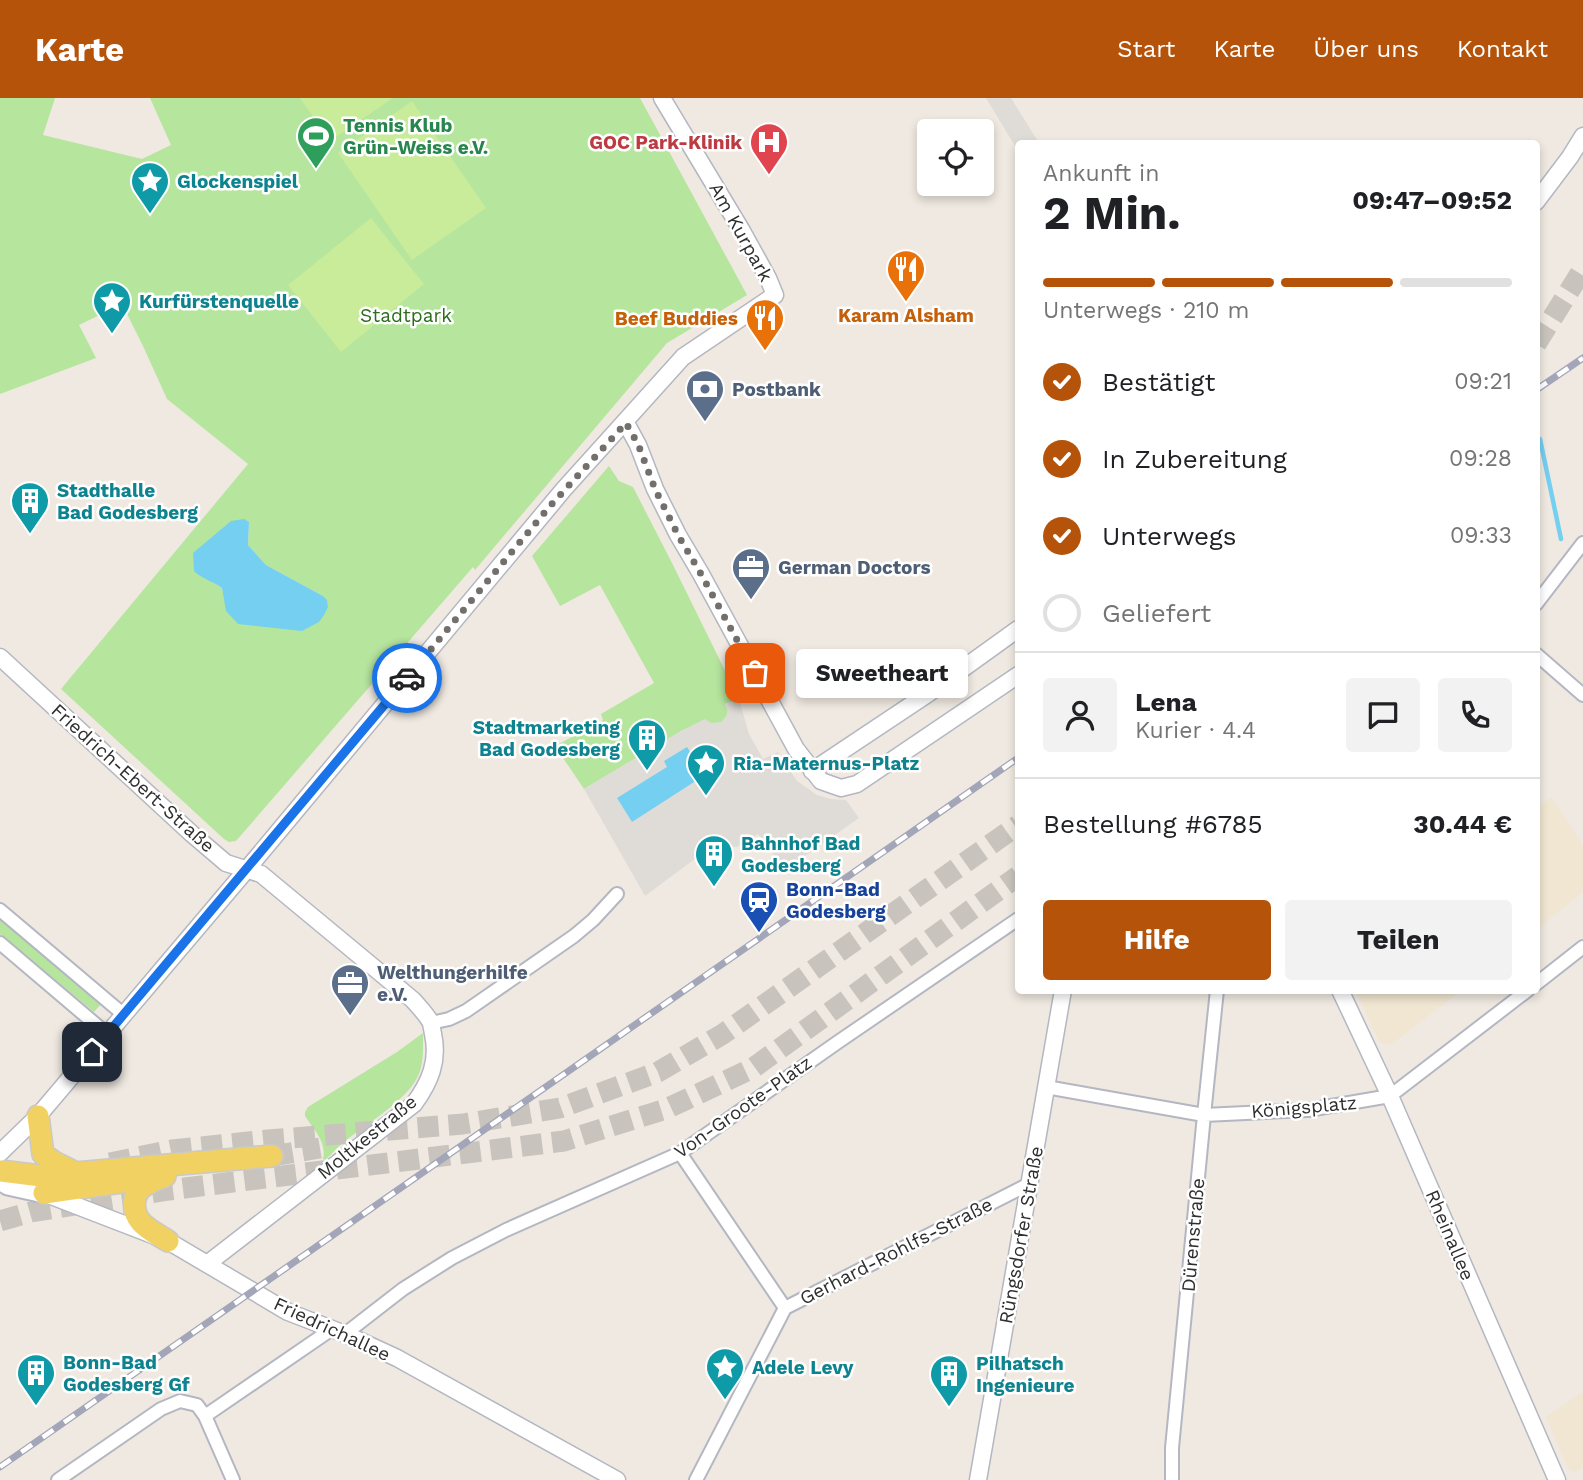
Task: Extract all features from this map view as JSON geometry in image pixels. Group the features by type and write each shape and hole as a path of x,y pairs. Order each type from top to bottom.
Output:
{"main road":[{"path":"38,1116 43,1154 76,1172"},
{"path":"0,1171 41,1176 270,1161 44,1193"},
{"path":"165,1177 142,1186 134,1203 136,1216 143,1224 168,1241"},
{"name":"Friedrichallee","path":"0,1180 9,1185 44,1193"}],"street":[{"name":"Am Kurpark","path":"626,423 684,357 775,295 742,231 662,98"},
{"path":"1540,197 1583,136"},
{"path":"0,1153 38,1116 536,522 626,423 678,535 796,749 821,781 841,788 857,784 1015,677"},
{"path":"1540,599 1583,543"},
{"path":"812,771 929,693 1015,631"},
{"name":"Friedrich-Ebert-Straße","path":"0,657 226,863 261,874 413,1000 431,1023"},
{"path":"1540,657 1583,695"},
{"path":"431,1023 466,1011 574,936 617,894"},
{"path":"0,910 123,1014"},
{"name":"Von-Groote-Platz","path":"205,1416 452,1258 506,1230 680,1153 1015,921"},
{"path":"0,943 107,1034"},
{"path":"1540,981 1583,947"},
{"name":"Rüngsdorfer Straße","path":"978,1480 1062,994"},
{"name":"Dürenstraße","path":"1172,1480 1172,1448 1217,994"},
{"name":"Rheinallee","path":"1342,994 1390,1096 1557,1480"},
{"name":"Königsplatz","path":"1046,1087 1203,1115 1308,1110 1390,1096 1523,994"},
{"name":"Moltkestraße","path":"207,1264 414,1104 424,1091 435,1060 431,1023"},
{"path":"680,1153 785,1308"},
{"name":"Gerhard-Rohlfs-Straße","path":"696,1480 785,1308 1031,1183"},
{"name":"Friedrichallee","path":"44,1193 168,1241 288,1312 339,1331 397,1358 617,1480"},
{"path":"58,1480 161,1409 180,1401 197,1405 205,1416 233,1480"}],"shaded area":[{"path":"986,98 1011,98 1037,140 1015,140 1015,146"},
{"name":"Ria-Maternus-Platz","path":"739,699 749,734 763,759 778,752 797,781 817,795 846,800 859,818 785,870 758,834 737,847 715,844 645,896 584,789 705,719 711,723 722,722 727,715 725,704"},
{"path":"1551,797 1583,845 1583,892 1540,927 1540,806"},
{"path":"1357,994 1456,994 1392,1044 1379,1041"},
{"path":"1583,1392 1583,1468 1574,1472 1569,1470 1546,1417"}],"green space":[{"name":"Stadtpark","path":"0,98 55,98 43,135 142,159 171,145 150,98 640,98 747,295 667,343 475,570 473,567 236,841 229,842 61,689 248,464 167,399 122,304 79,325 96,358 0,394","holes":["249,522 248,545 266,565 323,596 224,597 222,588 214,582"]},
{"path":"300,98 393,98 330,141"},
{"path":"412,101 486,208 412,260 338,153"},
{"path":"371,218 424,284 341,352 288,285"},
{"path":"609,466 619,481 633,487 739,699 725,704 727,715 722,722 708,722 683,730 584,789 555,746 603,720 601,714 654,683 600,585 560,606 532,556"},
{"path":"0,919 101,1004 94,1012 0,934"},
{"path":"423,1033 421,1066 413,1085 387,1110 323,1159 321,1142 305,1116 308,1107"}],"water":[{"path":"244,519 249,522 248,545 266,565 327,600 328,607 319,622 302,631 238,624 226,611 222,588 194,571 193,553 231,521"},
{"path":"687,747 705,775 632,822 617,798 667,767 664,761"}],"waterway":[{"path":"1540,439 1561,539"}],"tunnel":[{"path":"1540,338 1583,269"},
{"path":"110,1163 172,1150 463,1124 560,1108 658,1072 723,1034 1015,827"},
{"path":"0,1221 31,1212 169,1190 564,1141 666,1109 753,1068 1015,878"},
{"path":"272,1156 320,1148"}],"railway":[{"path":"1540,387 1583,358"},
{"path":"0,1467 1015,760"}],"way so far":[{"path":"407,678 550,506 626,423 678,535 755,673"}],"place":[{"name":"Tennis Klub Grün-Weiss e.V.","path":"316,170"},
{"name":"GOC Park-Klinik","path":"769,176"},
{"name":"Glockenspiel","path":"150,215"},
{"name":"Karam Alsham","path":"906,303"},
{"name":"Kurfürstenquelle","path":"112,335"},
{"name":"Beef Buddies","path":"765,352"},
{"name":"Postbank","path":"705,423"},
{"name":"Stadthalle Bad Godesberg","path":"30,535"},
{"name":"German Doctors","path":"751,601"},
{"name":"Sweetheart","path":"755,673"},
{"name":"Stadtmarketing Bad Godesberg","path":"647,772"},
{"name":"Ria-Maternus-Platz","path":"706,797"},
{"name":"Bahnhof Bad Godesberg","path":"714,888"},
{"name":"Bonn-Bad Godesberg","path":"759,934"},
{"name":"Welthungerhilfe e.V.","path":"350,1017"},
{"name":"Adele Levy","path":"725,1401"},
{"name":"Bonn-Bad Godesberg Gf","path":"36,1407"},
{"name":"Pilhatsch Ingenieure","path":"949,1408"}],"route":[{"path":"92,1052 407,678"}]}
